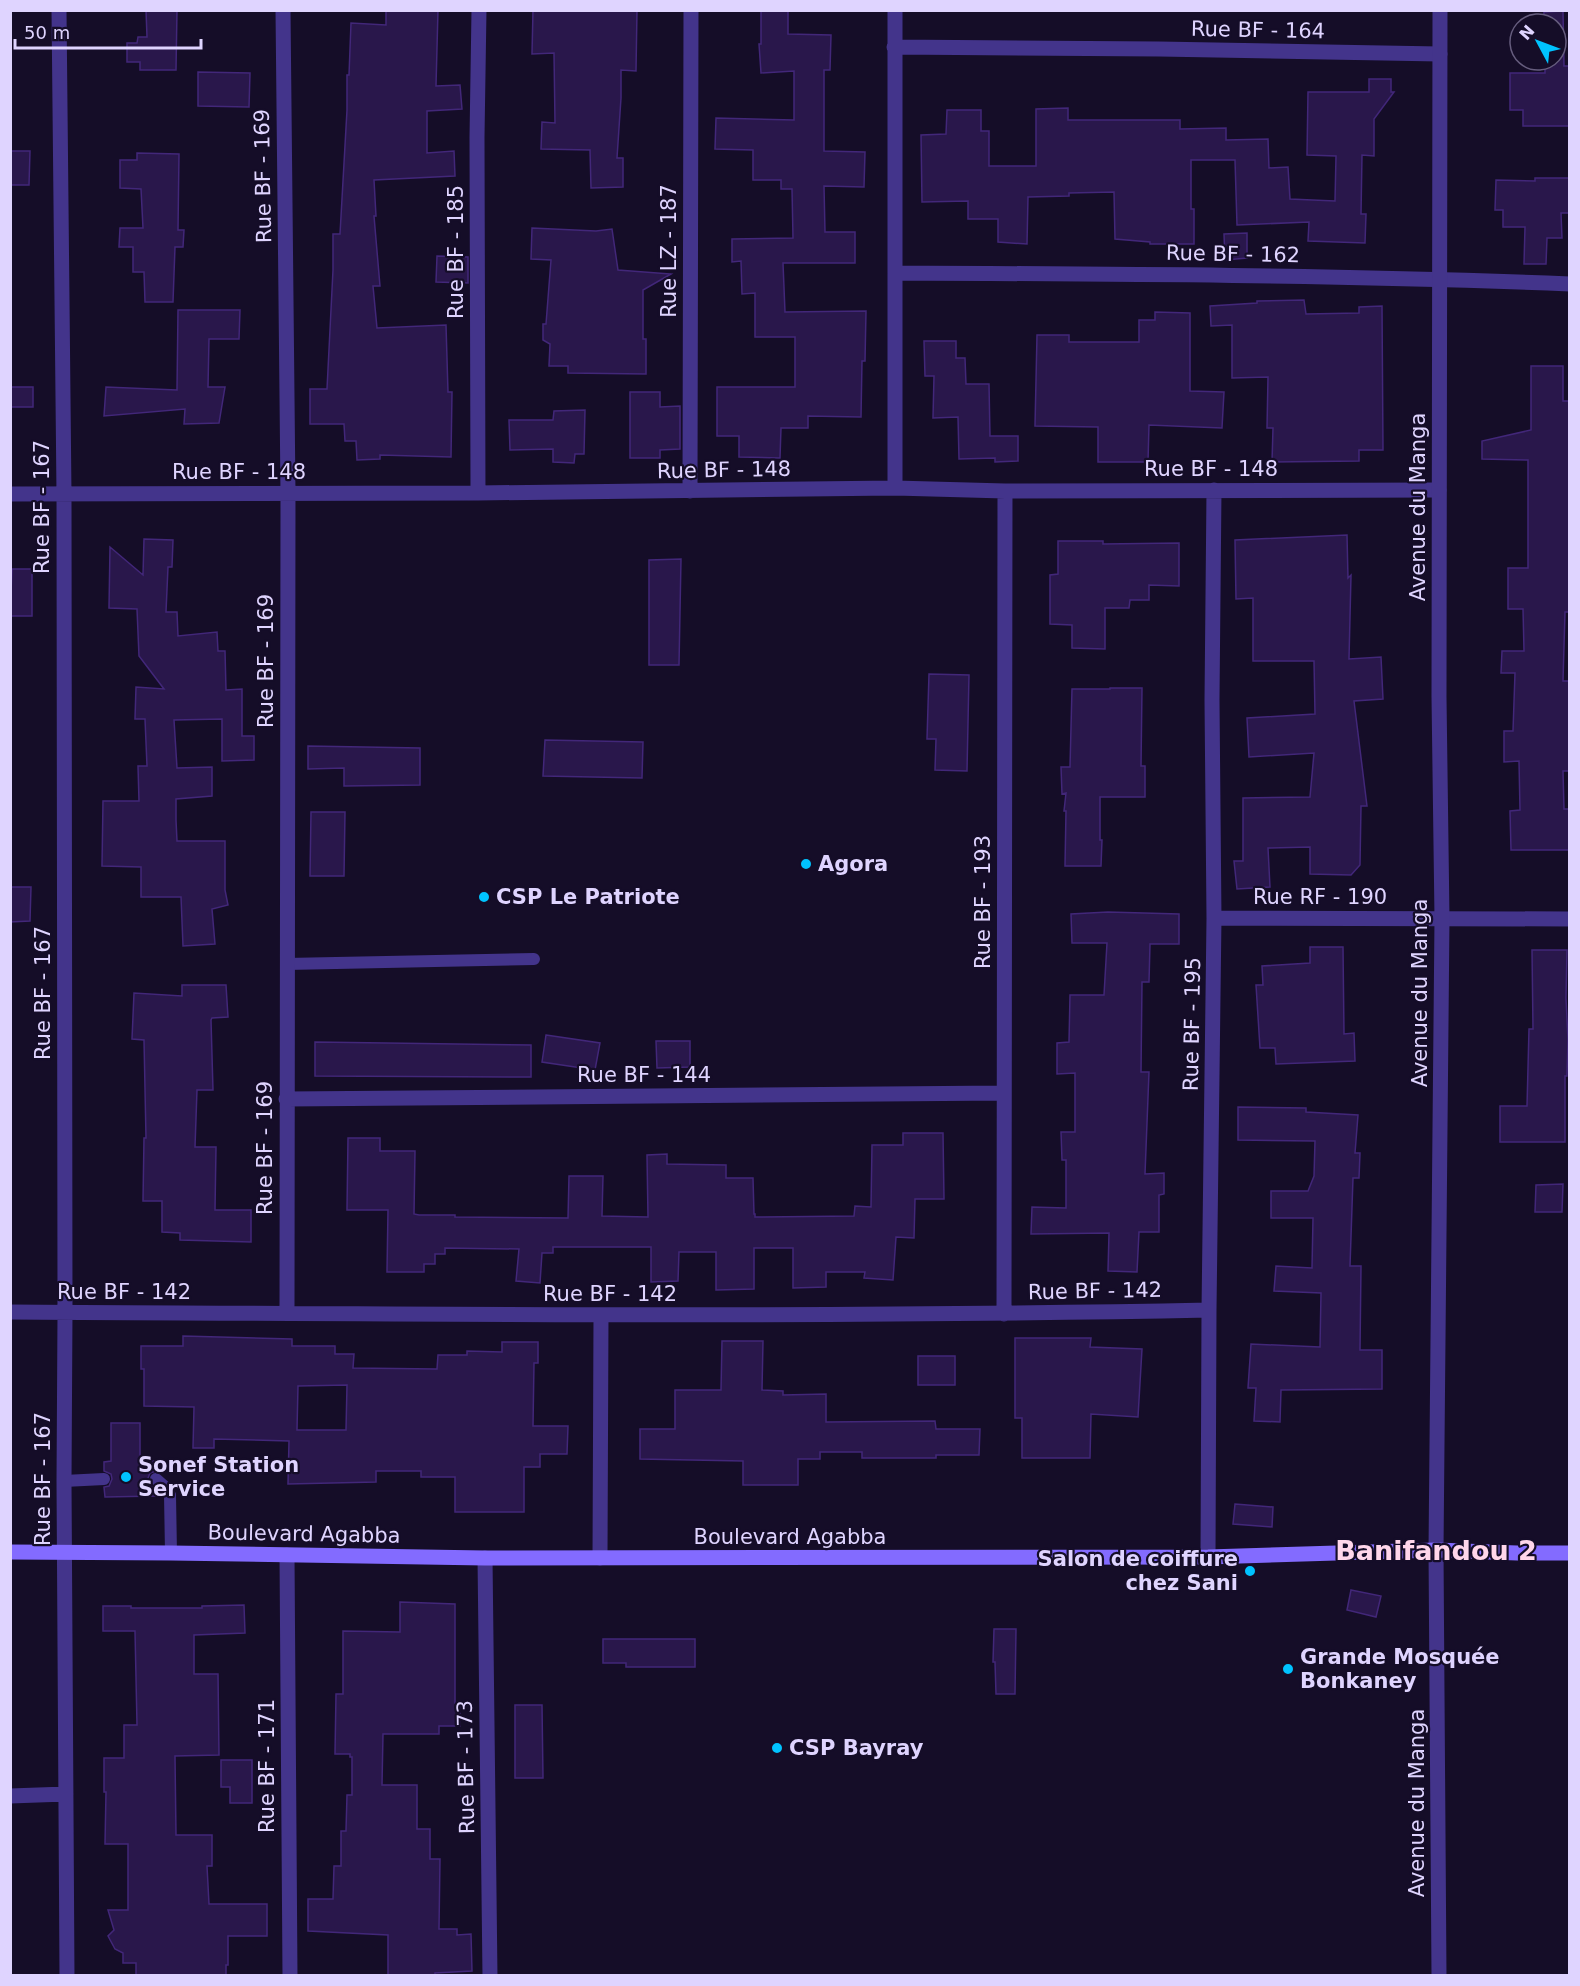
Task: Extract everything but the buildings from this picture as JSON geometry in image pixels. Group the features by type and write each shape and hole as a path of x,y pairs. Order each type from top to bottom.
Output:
{"main road":[{"name":"Boulevard Agabba","path":"10,1552 485,1558 1208,1557 1437,1550 1569,1553"}],"street":[{"name":"Rue BF - 167","path":"59,10 64,494 64,1552 67,1976"},
{"name":"Rue BF - 169","path":"283,10 288,493 287,1312"},
{"name":"Rue BF - 185","path":"478,493 479,10"},
{"name":"Rue LZ - 187","path":"690,491 691,10"},
{"path":"895,10 895,488"},
{"name":"Avenue du Manga","path":"1439,1976 1437,1550 1442,918 1439,698 1440,10"},
{"name":"Rue BF - 164","path":"894,47 1440,54"},
{"name":"Rue BF - 162","path":"896,273 1164,274 1440,279 1569,284"},
{"name":"Rue BF - 148","path":"10,494 478,493 895,488 1005,491 1439,490"},
{"name":"Rue BF - 195","path":"1208,1557 1214,918 1212,700 1214,490"},
{"name":"Rue BF - 193","path":"1004,1314 1005,491"},
{"name":"Rue RF - 190","path":"1214,918 1569,919"},
{"name":"Rue BF - 144","path":"286,1099 1003,1093"},
{"name":"Rue BF - 142","path":"10,1312 287,1312 602,1316 1004,1314 1209,1310"},
{"path":"600,1558 602,1316"},
{"name":"Rue BF - 171","path":"287,1556 290,1976"},
{"name":"Rue BF - 173","path":"485,1558 490,1976"},
{"path":"10,1796 66,1794"}],"lane":[{"path":"286,964 534,959"},
{"path":"64,1481 104,1479"},
{"path":"156,1479 170,1495 171,1553"}],"place":[{"name":"Agora","path":"806,864"},
{"name":"CSP Le Patriote","path":"484,897"},
{"name":"Sonef Station Service","path":"126,1477"},
{"name":"Salon de coiffure chez Sani","path":"1250,1571"},
{"name":"Grande Mosquée Bonkaney","path":"1288,1669"},
{"name":"CSP Bayray","path":"777,1748"}],"district":[{"name":"Banifandou 2","path":"1436,1550"}]}
